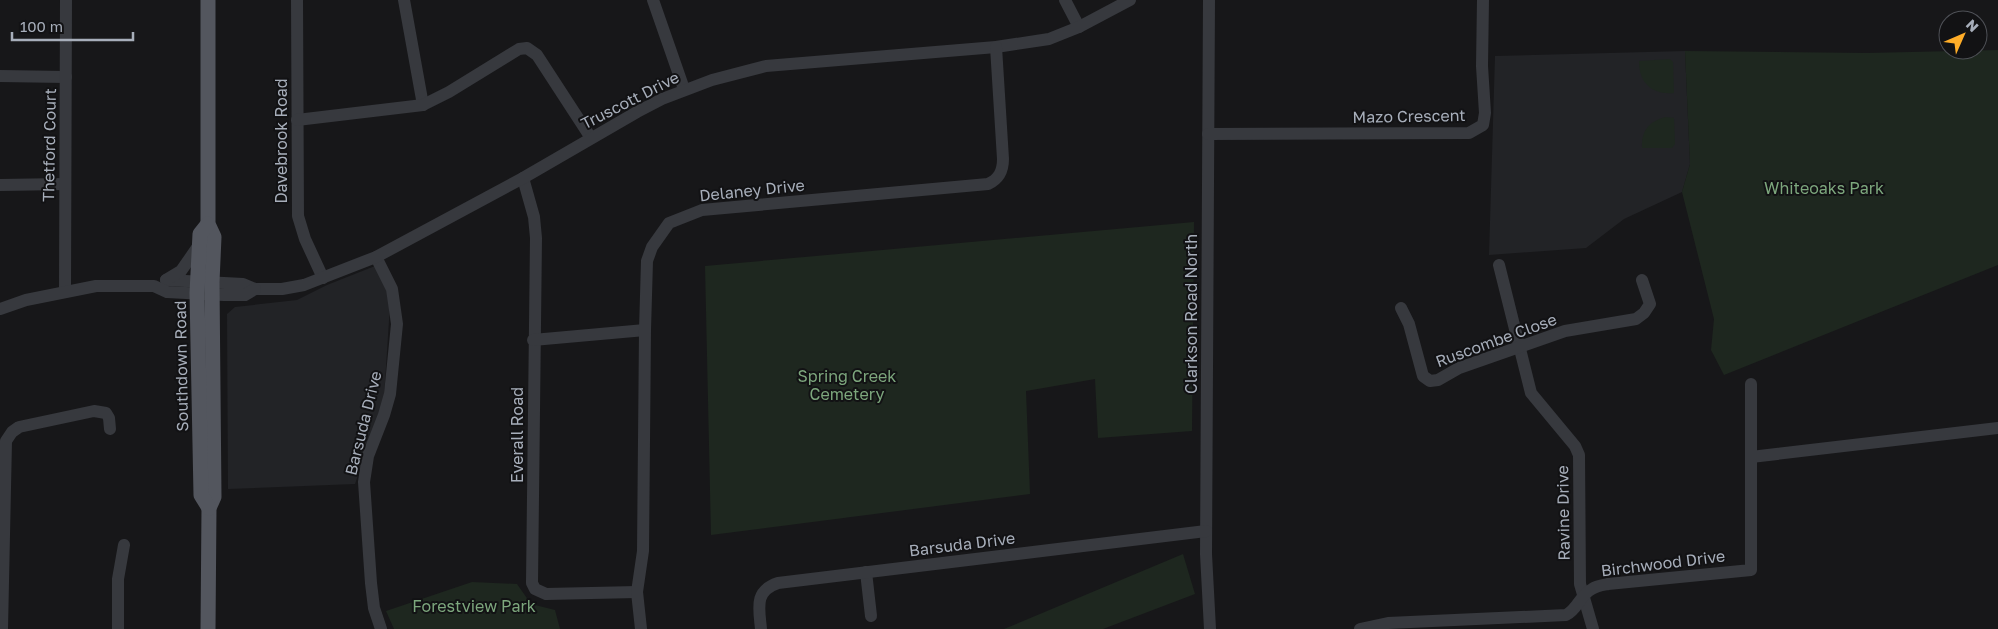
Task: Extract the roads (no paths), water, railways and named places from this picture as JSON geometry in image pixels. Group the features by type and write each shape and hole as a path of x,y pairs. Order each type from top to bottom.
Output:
{"main road":[{"name":"Southdown Road","path":"208,0 208,224 214,237 205,288 201,495 209,508 208,629"},
{"name":"Southdown Road","path":"205,288 199,245 200,234 208,224"}],"street":[{"name":"Thetford Court","path":"65,291 66,0"},
{"name":"Davebrook Road","path":"297,0 298,216 305,239 323,278"},
{"path":"404,0 423,105"},
{"path":"653,0 684,89"},
{"path":"1065,0 1079,27"},
{"name":"Truscott Drive","path":"0,310 26,300 96,286 160,283 205,288 243,284 255,289 282,289 323,278 376,257 522,178 637,112 684,89 766,66 996,47 1049,39 1079,27 1130,0"},
{"name":"Clarkson Road North","path":"1209,0 1206,531 1210,629"},
{"name":"Mazo Crescent","path":"1208,134 1468,133 1476,131 1483,125 1486,113 1482,66 1483,0"},
{"name":"Delaney Drive","path":"641,629 637,592 644,550 644,330 647,261 652,247 669,223 687,214 702,210 988,184 994,181 1003,169 996,47"},
{"path":"297,120 423,105 449,92 519,49 527,48 537,55 590,138"},
{"path":"0,76 66,77"},
{"name":"Everall Road","path":"522,178 534,217 536,238 532,583 534,589 546,594 637,592"},
{"path":"0,185 64,184"},
{"path":"160,283 181,271 199,245"},
{"name":"Barsuda Drive","path":"376,257 392,290 397,324 390,394 368,456 364,482 371,583 374,608 381,629"},
{"name":"Ravine Drive","path":"1499,265 1530,393 1575,446 1578,455 1580,584 1593,629"},
{"name":"Ruscombe Close","path":"1401,308 1409,324 1423,376 1430,381 1438,380 1459,368 1518,346 1565,331 1636,319 1644,313 1650,304 1642,280"},
{"path":"534,340 644,330"},
{"name":"Birchwood Drive","path":"1360,629 1388,623 1566,615 1574,611 1583,596 1592,588 1608,584 1750,570 1751,384"},
{"path":"2,629 2,547 6,440 19,427 94,411 106,413 109,418 110,428"},
{"path":"1751,457 1998,428"},
{"name":"Barsuda Drive","path":"761,629 758,599 762,592 770,586 866,572 1206,531"},
{"path":"118,629 118,579 124,545"},
{"path":"866,572 871,616"}],"park label":[{"name":"Whiteoaks Park","path":"1824,188"},
{"name":"Spring Creek Cemetery","path":"847,385"},
{"name":"Forestview Park","path":"474,606"}]}
